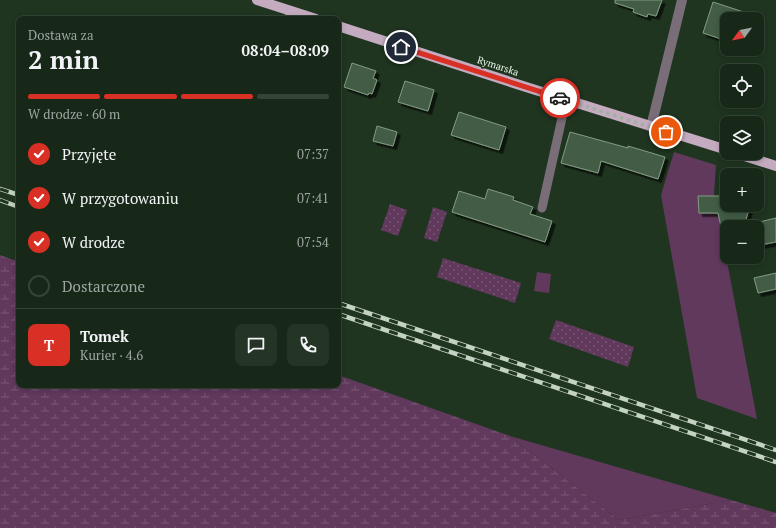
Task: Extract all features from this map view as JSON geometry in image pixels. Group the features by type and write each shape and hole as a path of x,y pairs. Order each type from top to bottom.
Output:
{"main road":[{"path":"257,0 289,15"},
{"name":"Rymarska","path":"341,27 720,148"},
{"path":"757,160 776,166"}],"street":[{"path":"651,127 682,0"}],"lane":[{"path":"542,208 566,100"}],"green space":[{"path":"674,152 716,165 714,193 720,225 720,264 728,264 757,419 697,398 661,195"},
{"path":"390,204 407,210 398,236 381,230"},
{"path":"433,207 447,212 437,242 424,238"},
{"path":"0,255 16,261 16,388 341,388 341,376 510,436 619,520 731,500 776,513 776,528 0,528"},
{"path":"443,258 521,283 515,303 437,277"},
{"path":"537,272 551,274 549,293 534,291"},
{"path":"556,320 634,347 628,367 549,339"},
{"path":"510,436 731,500 619,520"}],"building":[{"path":"615,0 662,0 656,16 648,14 647,17 633,12 634,9 615,3"},
{"path":"713,2 744,12 720,12 720,39 703,33"},
{"path":"352,63 376,71 373,78 377,80 372,94 369,93 368,95 344,87"},
{"path":"405,81 434,90 428,111 398,102"},
{"path":"459,112 506,127 499,150 451,135"},
{"path":"377,126 397,132 393,146 373,141"},
{"path":"570,132 628,148 628,146 665,157 658,179 601,161 598,173 561,163"},
{"path":"488,189 514,197 513,200 533,207 530,214 552,221 545,242 452,212 459,191 485,199"},
{"path":"698,196 720,196 720,212 748,212 746,220 720,220 720,222 718,213 699,213"},
{"path":"776,218 776,242 764,244 764,221"},
{"path":"776,273 776,289 758,293 754,278"}],"railway":[{"path":"0,189 16,194"},
{"path":"0,200 16,206"},
{"path":"341,304 776,450"},
{"path":"341,315 776,462"}],"way so far":[{"path":"560,98 666,132"}],"route":[{"path":"401,47 560,98"}]}
